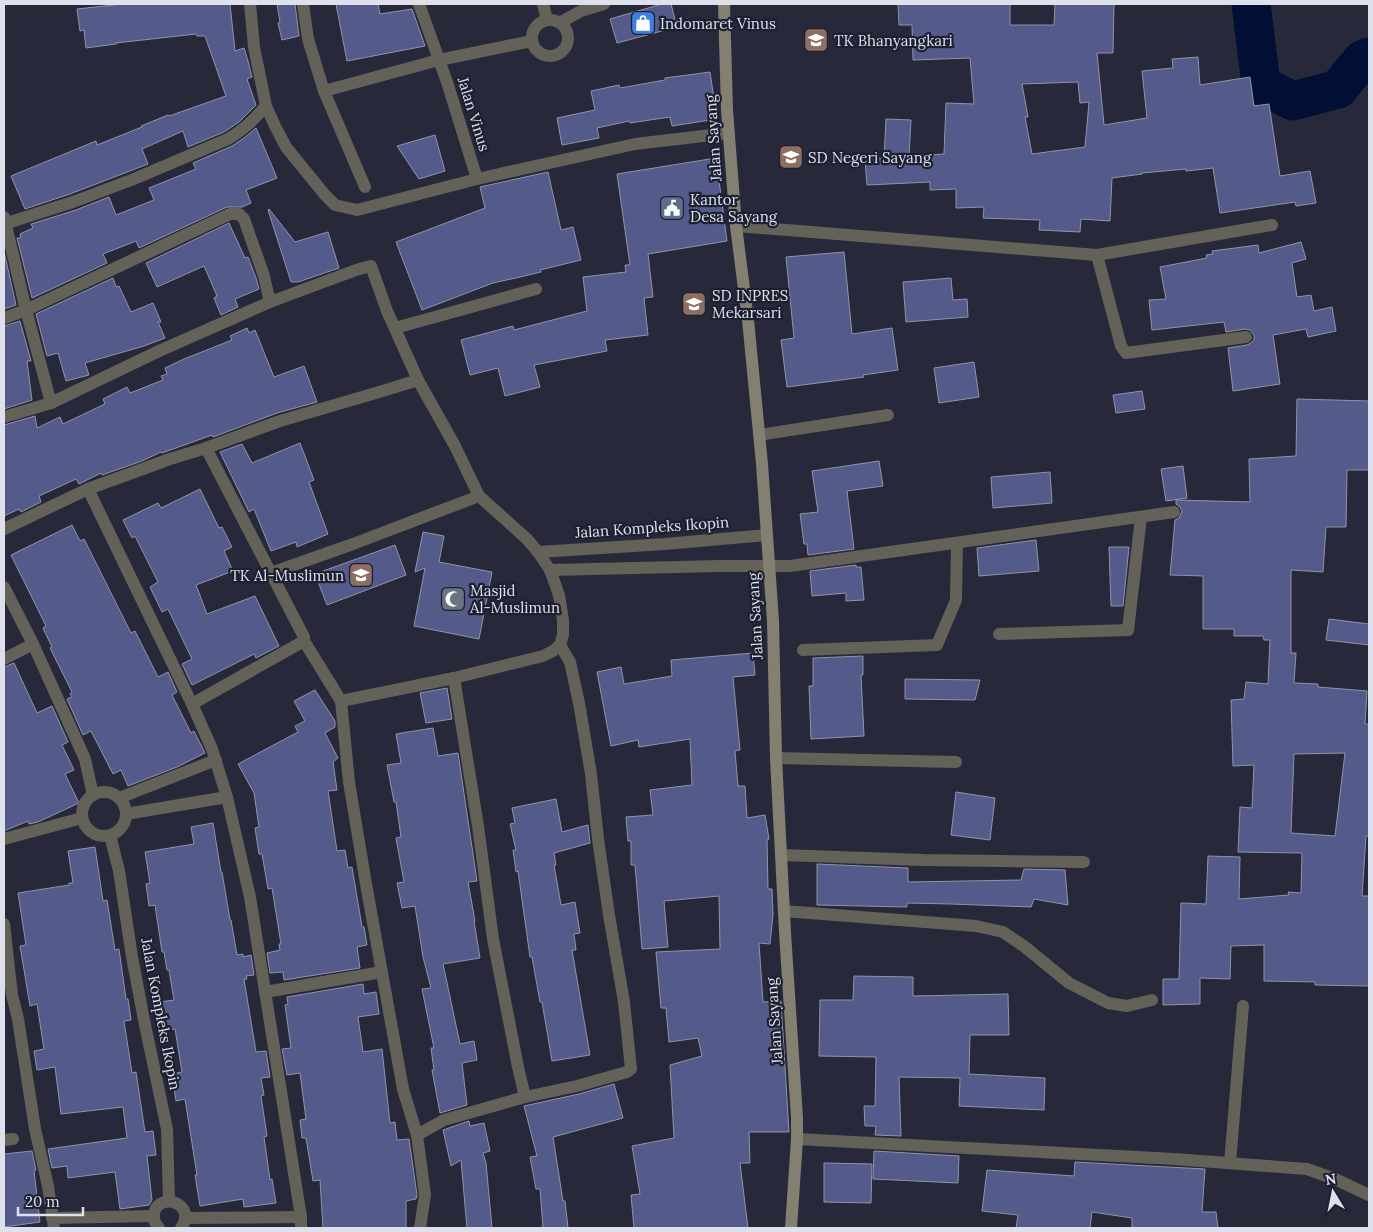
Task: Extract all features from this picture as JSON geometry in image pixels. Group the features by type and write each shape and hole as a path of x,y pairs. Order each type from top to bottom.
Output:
{"main road":[{"name":"Jalan Sayang","path":"724,4 728,133 736,226 748,320 759,435 773,621 776,758 797,1139 791,1228"}],"street":[{"path":"250,4 254,47 266,106 274,126 286,146 335,205 357,210 476,178 635,144 728,133"},
{"path":"303,4 308,39 324,91 365,187"},
{"name":"Jalan Vinus","path":"419,4 447,82 476,178"},
{"path":"543,4 547,20"},
{"path":"561,22 581,11 604,4"},
{"path":"547,20 561,22 566,28 568,35 568,42 565,48 554,56 546,56 540,53 532,41 535,27 540,22 547,20"},
{"name":"Jalan Vinus","path":"324,91 438,60 532,41"},
{"path":"51,403 4,222 73,202 228,139 246,127 266,106"},
{"path":"4,318 26,310 230,214 239,214 244,218 264,276 270,302"},
{"path":"736,226 1097,255 1272,225"},
{"path":"1097,255 1121,346 1126,353 1246,337"},
{"path":"4,416 51,403 159,351 270,302 371,266 418,380 455,446 479,496 527,539 545,562 556,584 561,605 563,635 560,645 543,656 454,678 341,701"},
{"path":"395,328 536,289"},
{"path":"4,528 88,489 170,459 280,421 418,380"},
{"path":"759,435 888,415"},
{"path":"206,448 304,637 304,641 341,701 350,782 382,972 403,1089 417,1135 425,1195 420,1228"},
{"path":"4,924 12,995 18,1019 53,1223 156,1222 155,1211 158,1206 169,1201 175,1202 184,1211 183,1223 301,1223 250,897 227,797 216,760 192,704 88,489"},
{"path":"271,573 479,496"},
{"path":"545,562 790,566 1174,512"},
{"path":"999,634 1128,630 1141,517"},
{"name":"Jalan Kompleks Ikopin","path":"545,562 665,544 767,535"},
{"path":"803,650 937,645 956,600 957,543"},
{"path":"4,587 33,644 85,759 94,795"},
{"path":"192,704 304,641"},
{"path":"4,659 33,644"},
{"path":"417,1135 444,1120 525,1097 577,1086 627,1072 631,1069 624,1002 598,839 591,774 570,662 560,645"},
{"path":"454,678 478,826 493,939 525,1097"},
{"path":"776,758 956,762"},
{"path":"119,798 216,760"},
{"path":"106,792 119,798 126,814 122,828 119,831 101,836 93,833 86,826 82,818 82,809 86,801 94,795 106,792"},
{"path":"126,814 227,797"},
{"path":"4,839 82,818"},
{"name":"Jalan Kompleks Ikopin","path":"110,835 119,870 132,957 167,1128 169,1201"},
{"path":"781,855 923,860 1084,862"},
{"path":"784,911 976,926 1003,932 1025,947 1069,983 1108,1003 1127,1006 1152,1000"},
{"path":"265,992 382,972"},
{"path":"1230,1163 1243,1006"},
{"path":"797,1139 1174,1159 1307,1169 1335,1179 1365,1194"}],"building":[{"path":"123,4 230,4 235,51 244,48 252,77 247,79 256,105 239,122 224,132 188,147 183,131 142,149 148,164 25,209 11,176 96,141 97,145 168,115 226,96 205,36 197,36 196,34 86,48 84,30 80,31 77,9"},
{"path":"277,4 295,4 299,36 282,40 278,23 280,22"},
{"path":"336,4 378,4 380,14 412,9 425,46 347,61"},
{"name":"Indomaret Vinus","path":"662,4 671,4 677,27 617,43 610,19"},
{"path":"898,4 1010,4 1010,25 1054,25 1055,4 1114,4 1113,53 1097,53 1104,125 1147,118 1142,71 1173,68 1172,59 1198,57 1200,85 1250,77 1254,106 1269,104 1280,176 1310,171 1316,203 1296,206 1295,202 1220,213 1213,168 1142,173 1112,178 1110,221 1081,219 1080,232 1039,230 1040,220 983,218 984,207 956,208 956,189 930,190 930,182 867,185 865,159 884,158 886,119 911,120 909,156 944,154 946,103 974,104 970,58 913,60 912,25 899,25","holes":["1078,82 1080,103 1089,102 1085,147 1032,154 1025,117 1028,117 1022,84"]},
{"path":"710,72 717,119 672,126 670,117 630,123 629,121 597,128 599,138 562,145 557,118 595,110 591,91 619,85 620,88 665,80 665,78"},
{"path":"256,128 277,178 246,190 251,203 242,207 227,207 139,248 136,241 103,254 107,263 32,298 17,238 21,238 20,234 33,228 31,224 109,197 116,215 154,200 149,188 196,169 193,163 232,146"},
{"path":"435,135 445,171 419,179 397,146"},
{"path":"716,158 727,241 648,254 653,297 644,298 648,335 605,340 607,351 534,365 540,387 505,396 498,368 470,375 461,340 513,326 514,330 587,311 583,277 626,272 625,265 630,265 617,174"},
{"path":"548,172 561,230 573,227 581,260 493,283 422,310 396,242 485,208 480,187"},
{"path":"269,209 295,242 328,232 339,268 298,282 291,282"},
{"path":"229,223 245,258 248,257 259,289 235,299 238,307 221,315 214,298 217,296 204,266 157,287 146,263"},
{"path":"1301,242 1306,259 1292,263 1297,297 1311,295 1314,311 1332,307 1336,331 1308,337 1306,329 1273,335 1280,384 1233,391 1228,348 1251,343 1254,340 1254,335 1250,330 1226,332 1224,322 1152,330 1149,300 1166,299 1160,267 1207,258 1206,255 1213,254 1212,251 1258,245 1259,253"},
{"path":"4,251 16,305 4,309"},
{"path":"844,252 852,334 892,328 898,370 863,375 864,377 787,387 781,340 794,338 786,257"},
{"path":"113,278 116,287 119,286 131,312 153,303 165,338 85,363 89,375 66,381 58,353 47,356 36,314"},
{"path":"951,278 953,300 967,299 968,317 906,322 903,282"},
{"path":"20,321 31,361 27,361 32,400 4,409 4,326"},
{"path":"247,328 249,333 255,330 274,377 304,366 317,402 277,413 213,437 212,435 161,452 102,475 101,473 79,484 76,479 39,496 41,502 21,512 19,509 4,516 4,425 35,416 37,428 60,417 63,424 105,404 103,399 127,387 130,393 163,380 161,376 167,374 165,368 232,340 230,336"},
{"path":"974,362 979,397 939,403 934,368"},
{"path":"1142,391 1145,409 1116,413 1113,395"},
{"path":"1297,399 1369,401 1369,470 1347,470 1346,527 1326,527 1323,572 1291,570 1291,653 1296,653 1294,683 1318,684 1318,687 1367,691 1365,724 1369,724 1369,836 1366,836 1362,896 1369,896 1369,986 1315,985 1315,982 1264,981 1264,945 1231,946 1230,979 1200,978 1200,1004 1163,1005 1163,979 1179,979 1181,903 1206,904 1208,856 1240,857 1239,899 1289,895 1288,892 1301,893 1302,853 1238,852 1240,807 1252,808 1254,765 1233,766 1231,700 1244,699 1246,682 1268,684 1270,640 1264,640 1263,636 1234,636 1234,629 1203,629 1203,576 1170,575 1175,520 1179,518 1182,511 1176,504 1176,500 1250,502 1249,459 1296,456","holes":["1345,753 1335,836 1291,833 1294,754"]},
{"path":"300,443 314,480 309,482 328,534 297,547 296,542 271,551 254,509 249,512 220,452 242,444 252,463"},
{"path":"879,461 883,486 847,491 854,549 808,555 807,544 804,544 800,514 818,512 812,471"},
{"path":"1183,466 1187,498 1166,501 1161,469"},
{"path":"1050,472 1052,503 993,508 991,477"},
{"path":"200,489 219,528 222,527 232,547 224,551 233,571 196,585 207,614 255,596 279,646 256,658 254,654 192,685 182,664 192,659 168,609 162,612 150,587 158,582 135,536 132,538 123,520 158,503 161,508"},
{"path":"72,525 80,541 84,539 131,633 135,631 158,677 168,672 177,692 172,695 191,733 194,731 205,753 177,767 128,786 121,770 113,774 91,731 83,735 67,699 72,697 70,694 72,692 50,648 52,647 43,628 46,626 11,555"},
{"name":"Masjid Al-Muslimun","path":"423,532 444,536 439,562 492,572 479,639 414,626 425,568 415,572"},
{"path":"1036,540 1039,571 979,576 977,548"},
{"name":"TK Al-Muslimun","path":"395,545 406,575 327,605 315,574"},
{"path":"1109,547 1129,547 1123,606 1111,606"},
{"path":"856,565 856,567 861,567 864,600 846,601 846,593 812,596 810,571"},
{"path":"1329,619 1369,624 1369,645 1326,640"},
{"path":"753,653 755,675 733,677 740,750 735,751 738,786 745,786 747,818 765,815 769,839 767,840 768,889 772,889 773,915 770,944 759,943 763,1002 781,1001 789,1132 749,1132 750,1163 740,1163 748,1228 634,1228 631,1195 640,1194 632,1146 674,1138 670,1065 702,1056 698,1038 669,1042 666,1008 661,1008 656,952 720,949 719,896 664,901 668,947 642,949 635,865 631,865 631,841 628,841 626,817 653,815 650,790 692,785 690,739 639,747 638,740 611,746 597,672 621,667 624,684 672,676 671,660"},
{"path":"863,656 863,675 861,675 864,736 811,739 809,686 813,686 813,658"},
{"path":"14,663 37,713 52,706 68,742 62,745 74,770 65,774 79,803 38,822 29,824 28,821 4,831 4,667"},
{"path":"905,679 980,680 975,700 905,699"},
{"path":"447,688 452,719 426,723 420,693"},
{"path":"315,690 335,721 335,727 325,733 338,758 333,762 337,790 328,791 337,851 345,850 348,868 352,867 362,927 364,927 367,945 357,947 360,968 284,980 283,972 270,973 267,953 280,950 279,944 281,944 272,888 268,889 262,854 259,854 255,828 259,827 254,793 238,764 298,732 295,726 305,721 294,701"},
{"path":"433,728 438,756 458,753 477,881 468,882 480,958 443,964 460,1044 474,1041 477,1060 462,1063 467,1105 440,1113 432,1070 434,1070 431,1048 434,1048 422,989 431,988 423,957 415,906 402,908 397,883 404,882 396,838 401,837 396,802 394,802 387,765 401,763 396,734"},
{"path":"956,792 995,798 990,840 951,835"},
{"path":"556,799 562,832 588,825 590,843 554,853 556,865 554,865 561,905 575,902 580,933 574,934 576,950 572,950 590,1055 552,1061 542,1002 540,1002 532,957 530,957 518,871 516,872 513,850 516,850 510,824 515,823 512,808"},
{"path":"213,823 237,955 243,954 243,957 251,955 254,975 246,976 247,979 244,979 256,1052 266,1051 270,1077 261,1078 264,1095 261,1096 267,1136 264,1137 270,1180 272,1179 276,1203 244,1207 243,1199 200,1206 185,1099 176,1101 172,1074 182,1072 175,1029 164,1031 159,1002 174,1000 169,970 167,970 164,952 162,952 155,905 149,906 146,884 150,883 145,852 194,844 191,827"},
{"path":"95,847 103,901 107,900 115,950 119,949 126,999 128,999 131,1020 124,1021 132,1073 136,1072 145,1132 153,1131 156,1155 147,1156 152,1200 149,1205 120,1209 115,1172 68,1178 67,1166 52,1168 48,1149 127,1138 123,1107 61,1114 55,1067 37,1070 34,1051 44,1049 37,1004 30,1006 20,946 26,945 18,893 73,883 68,851"},
{"path":"817,864 908,868 908,882 1021,880 1024,869 1065,870 1068,905 1034,899 1031,907 907,903 907,907 817,905"},
{"path":"854,976 913,977 913,996 1008,994 1009,1035 970,1035 969,1074 1045,1078 1044,1110 959,1106 960,1078 899,1077 901,1136 875,1135 876,1126 865,1126 864,1106 875,1106 876,1057 819,1056 820,1000 853,1000"},
{"path":"363,984 364,994 376,992 379,1014 358,1017 363,1052 382,1049 390,1123 395,1122 397,1140 409,1139 417,1195 416,1199 406,1201 406,1228 323,1228 320,1180 313,1181 306,1138 302,1138 300,1120 306,1119 300,1073 287,1075 282,1049 291,1048 285,1005 288,1004 287,997"},
{"path":"614,1084 623,1118 553,1137 568,1228 543,1228 540,1189 536,1189 530,1157 537,1156 524,1106"},
{"path":"469,1121 470,1126 484,1123 490,1151 483,1153 486,1163 492,1228 467,1228 461,1160 451,1166 443,1130"},
{"path":"32,1151 36,1170 34,1171 40,1222 4,1227 4,1154"},
{"path":"874,1151 959,1156 958,1183 873,1179"},
{"path":"1075,1162 1205,1169 1202,1212 1216,1212 1218,1228 1132,1228 1132,1218 1092,1212 1090,1228 1016,1228 1018,1215 982,1211 987,1170 1074,1176"},
{"path":"824,1163 872,1164 871,1203 824,1202"}],"waterway":[{"path":"1251,4 1261,85 1293,101 1338,89 1362,60 1369,57"}],"place":[{"name":"Indomaret Vinus","path":"643,23"},
{"name":"TK Bhanyangkari","path":"816,40"},
{"name":"SD Negeri Sayang","path":"791,157"},
{"name":"Kantor Desa Sayang","path":"672,208"},
{"name":"SD INPRES Mekarsari","path":"694,304"},
{"name":"TK Al-Muslimun","path":"361,575"},
{"name":"Masjid Al-Muslimun","path":"453,599"}]}
